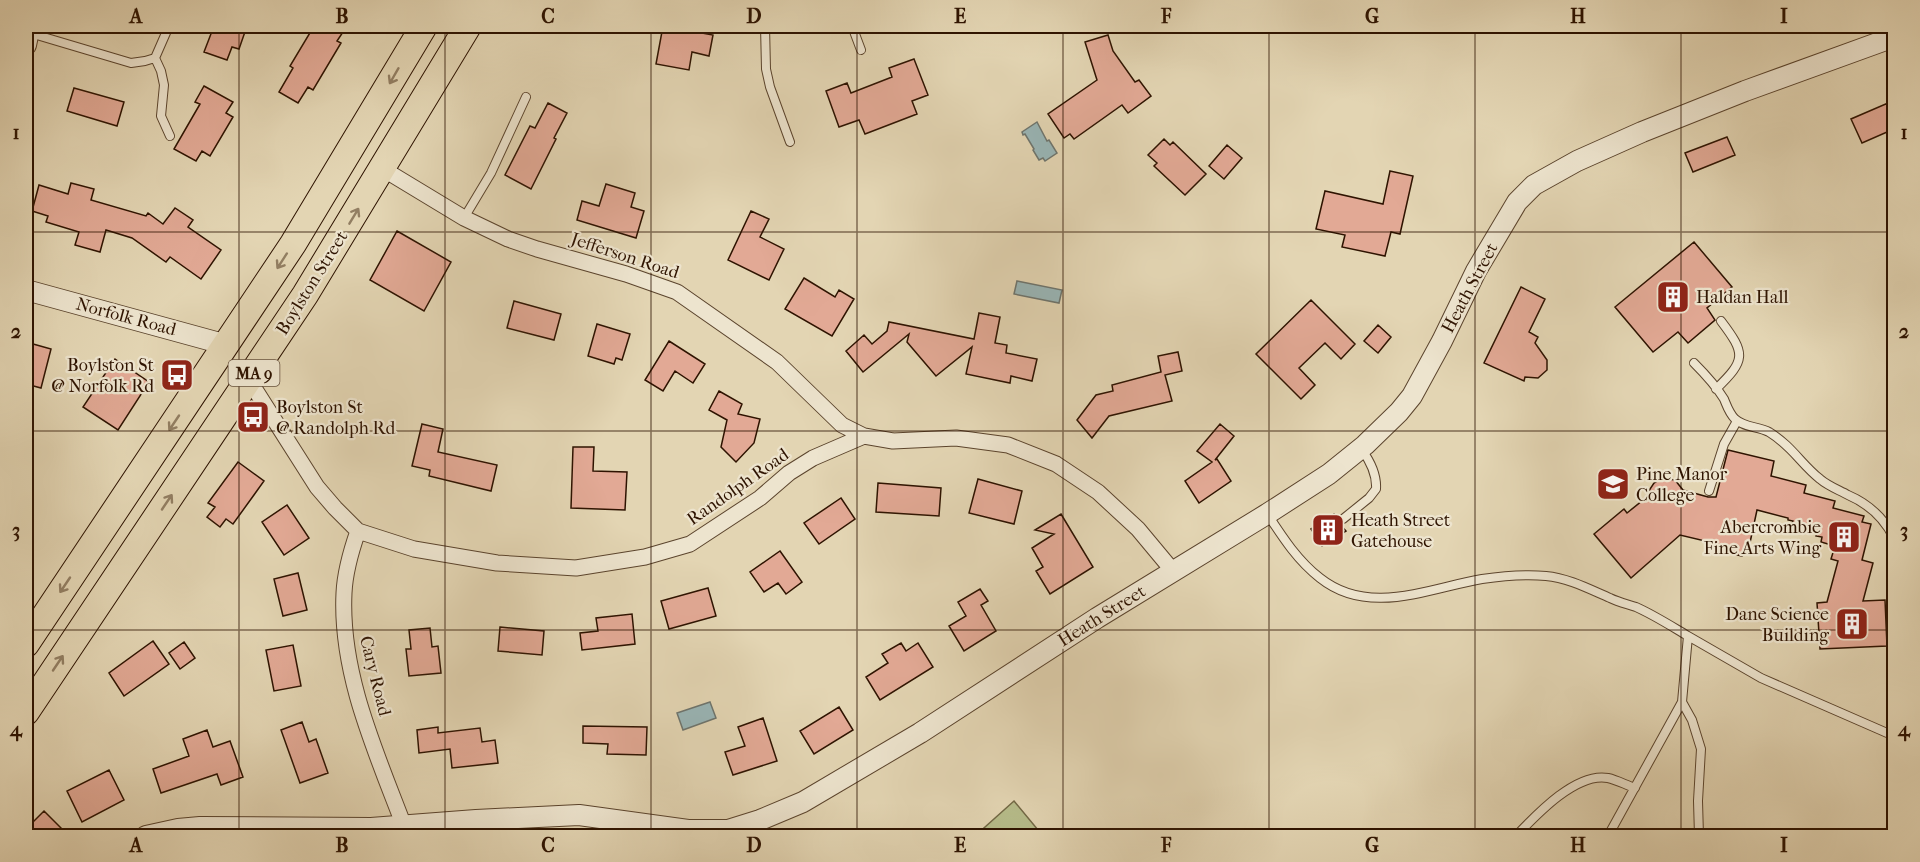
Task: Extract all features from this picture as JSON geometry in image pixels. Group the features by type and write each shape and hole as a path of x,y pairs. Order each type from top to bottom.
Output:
{"highway":[{"name":"Boylston Street","path":"26,644 311,214 424,26"},
{"name":"Boylston Street","path":"26,712 312,285 468,26"}],"street":[{"name":"Heath Street","path":"147,837 178,829 200,827 266,832 404,826 473,828 579,814 688,830 729,833 803,802 920,733 1097,618 1267,514 1329,474 1361,448 1412,396 1442,342 1476,271 1517,202 1534,185 1577,161 1642,132 1745,91 1894,37"},
{"name":"Jefferson Road","path":"382,169 483,228 527,246 626,274 677,292 777,362 842,425 864,436"},
{"name":"Norfolk Road","path":"26,290 226,345"},
{"name":"Randolph Road","path":"249,380 317,487 358,531 414,549 497,563 576,568 645,557 690,544 760,498 789,473 813,458 864,436"},
{"path":"864,436 893,441 956,438 1008,445 1056,464 1098,492 1138,529 1173,571"},
{"name":"Cary Road","path":"358,531 345,582 345,637 353,680 381,766 404,826"}],"lane":[{"path":"28,35 131,63 145,62 155,58 169,26"},
{"path":"765,26 766,69 770,87 790,142"},
{"path":"852,26 861,50"},
{"path":"155,58 164,86 161,116 170,136"},
{"path":"464,218 491,173 526,97"},
{"path":"1716,389 1735,369 1740,356 1737,344 1721,321"},
{"path":"1694,363 1716,389 1737,421 1766,430 1779,439 1796,453 1821,481 1863,502 1876,512 1888,526 1894,538"},
{"path":"1709,491 1724,444 1737,421"},
{"path":"1343,519 1369,498 1376,489 1376,477 1361,448"},
{"path":"1267,514 1289,545 1311,570 1331,586 1356,596 1401,598 1505,576 1546,576 1568,581 1636,607 1761,678 1894,736"},
{"path":"1608,837 1682,702 1688,636"},
{"path":"1682,702 1692,720 1701,749 1698,801 1699,837"},
{"path":"1516,837 1529,822 1564,792 1584,782 1608,778 1635,788"}],"green space":[{"path":"1014,801 1043,836 975,836"}],"water":[{"path":"1037,122 1047,141 1049,140 1057,153 1045,161 1043,158 1039,160 1022,132"},
{"path":"1017,281 1062,290 1059,303 1014,294"},
{"path":"710,702 716,718 683,730 677,713"}],"building":[{"path":"214,26 247,26 239,49 232,47 227,60 204,52"},
{"path":"314,26 347,26 337,41 341,43 313,90 308,87 298,103 279,92 293,68 290,66"},
{"path":"663,26 713,35 709,56 692,52 689,70 656,64"},
{"path":"1108,35 1113,51 1135,82 1139,80 1151,96 1128,113 1122,105 1074,139 1070,134 1064,138 1048,114 1097,80 1085,42"},
{"path":"914,59 928,95 912,101 917,114 865,134 859,120 839,127 826,91 847,83 851,93 892,77 889,68"},
{"path":"204,86 233,102 226,113 233,117 210,156 202,151 196,161 174,149 200,104 195,102"},
{"path":"74,88 124,102 117,126 67,111"},
{"path":"548,103 567,113 531,189 505,175 530,126 535,128"},
{"path":"1888,103 1894,118 1894,129 1862,143 1851,119"},
{"path":"1727,137 1735,155 1693,172 1685,153"},
{"path":"1164,139 1170,145 1173,142 1206,174 1185,195 1154,166 1157,163 1148,155"},
{"path":"1227,145 1242,158 1224,179 1209,166"},
{"path":"1390,171 1413,176 1400,234 1391,232 1385,256 1342,247 1345,235 1316,229 1325,191 1383,204"},
{"path":"71,183 94,189 91,200 146,216 148,213 163,224 175,208 193,220 188,227 221,250 201,279 170,257 166,262 132,238 106,230 100,252 75,245 79,232 46,222 48,216 32,211 39,185 68,194"},
{"path":"606,184 635,193 631,207 644,211 636,238 577,220 582,201 599,206"},
{"path":"751,211 769,219 760,237 784,249 769,280 728,260"},
{"path":"397,231 451,262 424,311 370,280"},
{"name":"Haldan Hall","path":"1694,242 1732,287 1707,308 1715,320 1688,343 1678,332 1653,352 1615,307"},
{"path":"804,278 835,297 839,290 854,299 832,336 785,309"},
{"path":"1521,287 1545,299 1529,332 1538,337 1535,343 1547,360 1547,370 1538,378 1525,377 1524,381 1484,363"},
{"path":"1311,300 1355,344 1341,359 1325,343 1299,368 1315,385 1301,399 1256,354"},
{"path":"514,301 561,314 554,340 507,328"},
{"path":"979,313 1000,317 995,343 1007,345 1006,353 1037,359 1032,381 1011,376 1010,383 966,374 972,347 936,376 907,342 909,334 863,372 846,351 864,335 872,344 887,331 889,322 974,339"},
{"path":"597,324 630,334 622,360 616,358 614,364 588,356"},
{"path":"1378,325 1391,337 1378,353 1364,341"},
{"path":"669,341 705,364 693,383 675,371 663,391 645,380"},
{"path":"26,342 51,349 41,388 26,384"},
{"path":"1178,352 1182,371 1165,375 1172,401 1109,416 1092,438 1077,420 1096,395 1113,391 1112,385 1161,372 1158,356"},
{"path":"115,359 149,382 118,430 83,407"},
{"path":"719,391 742,404 738,414 760,419 754,443 736,462 721,447 727,420 709,410"},
{"path":"422,424 443,429 438,452 497,465 491,491 429,476 430,470 412,466"},
{"path":"1220,424 1234,436 1215,460 1217,459 1231,481 1199,503 1185,481 1212,462 1197,451"},
{"path":"573,447 594,447 593,471 627,472 625,510 571,508"},
{"path":"1728,450 1774,461 1771,476 1806,485 1804,493 1835,501 1833,508 1864,516 1862,522 1871,524 1862,560 1873,563 1863,601 1885,600 1887,646 1820,649 1817,603 1827,602 1838,561 1831,559 1835,546 1821,542 1822,537 1816,536 1817,533 1791,528 1793,521 1788,518 1757,510 1748,552 1744,551 1742,556 1717,550 1718,544 1680,535 1631,578 1594,534 1624,509 1627,513 1648,496 1654,483 1662,478 1675,480 1683,490 1716,497"},
{"path":"238,462 264,481 233,524 226,519 220,527 207,517 215,507 208,503"},
{"path":"978,479 1022,491 1014,524 969,513"},
{"path":"878,483 941,488 939,516 876,512"},
{"path":"841,498 855,519 819,544 804,523"},
{"path":"287,505 309,538 284,555 262,522"},
{"path":"1061,514 1093,567 1050,594 1036,571 1043,567 1032,548 1054,534 1035,530"},
{"name":"Heath Street Gatehouse","path":"1334,514 1346,531 1322,546 1311,529"},
{"path":"780,551 802,582 786,594 778,583 764,592 750,572"},
{"path":"298,573 307,610 283,616 274,579"},
{"path":"708,588 716,616 669,629 661,601"},
{"path":"980,589 988,601 981,605 996,631 964,651 949,626 966,616 958,602"},
{"path":"632,614 635,644 582,650 580,633 598,631 596,618"},
{"path":"500,627 544,631 542,655 498,651"},
{"path":"430,628 432,647 438,646 441,673 409,676 406,649 411,649 409,630"},
{"path":"153,641 169,664 124,696 109,673"},
{"path":"184,642 195,658 180,669 169,653"},
{"path":"901,643 906,651 918,643 933,667 880,700 866,677 888,663 882,654"},
{"path":"293,645 301,686 274,691 266,650"},
{"path":"839,707 853,730 814,754 800,731"},
{"path":"763,718 777,761 733,775 725,752 745,746 738,727"},
{"path":"302,722 309,742 316,739 328,773 300,783 281,730"},
{"path":"583,726 647,727 646,755 607,754 608,744 583,743"},
{"path":"438,727 438,733 480,728 482,742 495,740 498,763 452,768 450,749 419,753 417,730"},
{"path":"207,730 213,747 230,741 243,777 221,785 217,774 161,793 153,769 189,756 183,739"},
{"path":"109,770 124,800 82,822 67,791"},
{"path":"44,811 62,829 55,837 26,837 26,829"}],"place":[{"name":"Haldan Hall","path":"1673,297"},
{"name":"Boylston St @ Norfolk Rd","path":"177,375"},
{"name":"Boylston St @ Randolph Rd","path":"253,417"},
{"name":"Pine Manor College","path":"1613,484"},
{"name":"Heath Street Gatehouse","path":"1328,530"},
{"name":"Abercrombie Fine Arts Wing","path":"1844,537"},
{"name":"Dane Science Building","path":"1852,624"}]}
